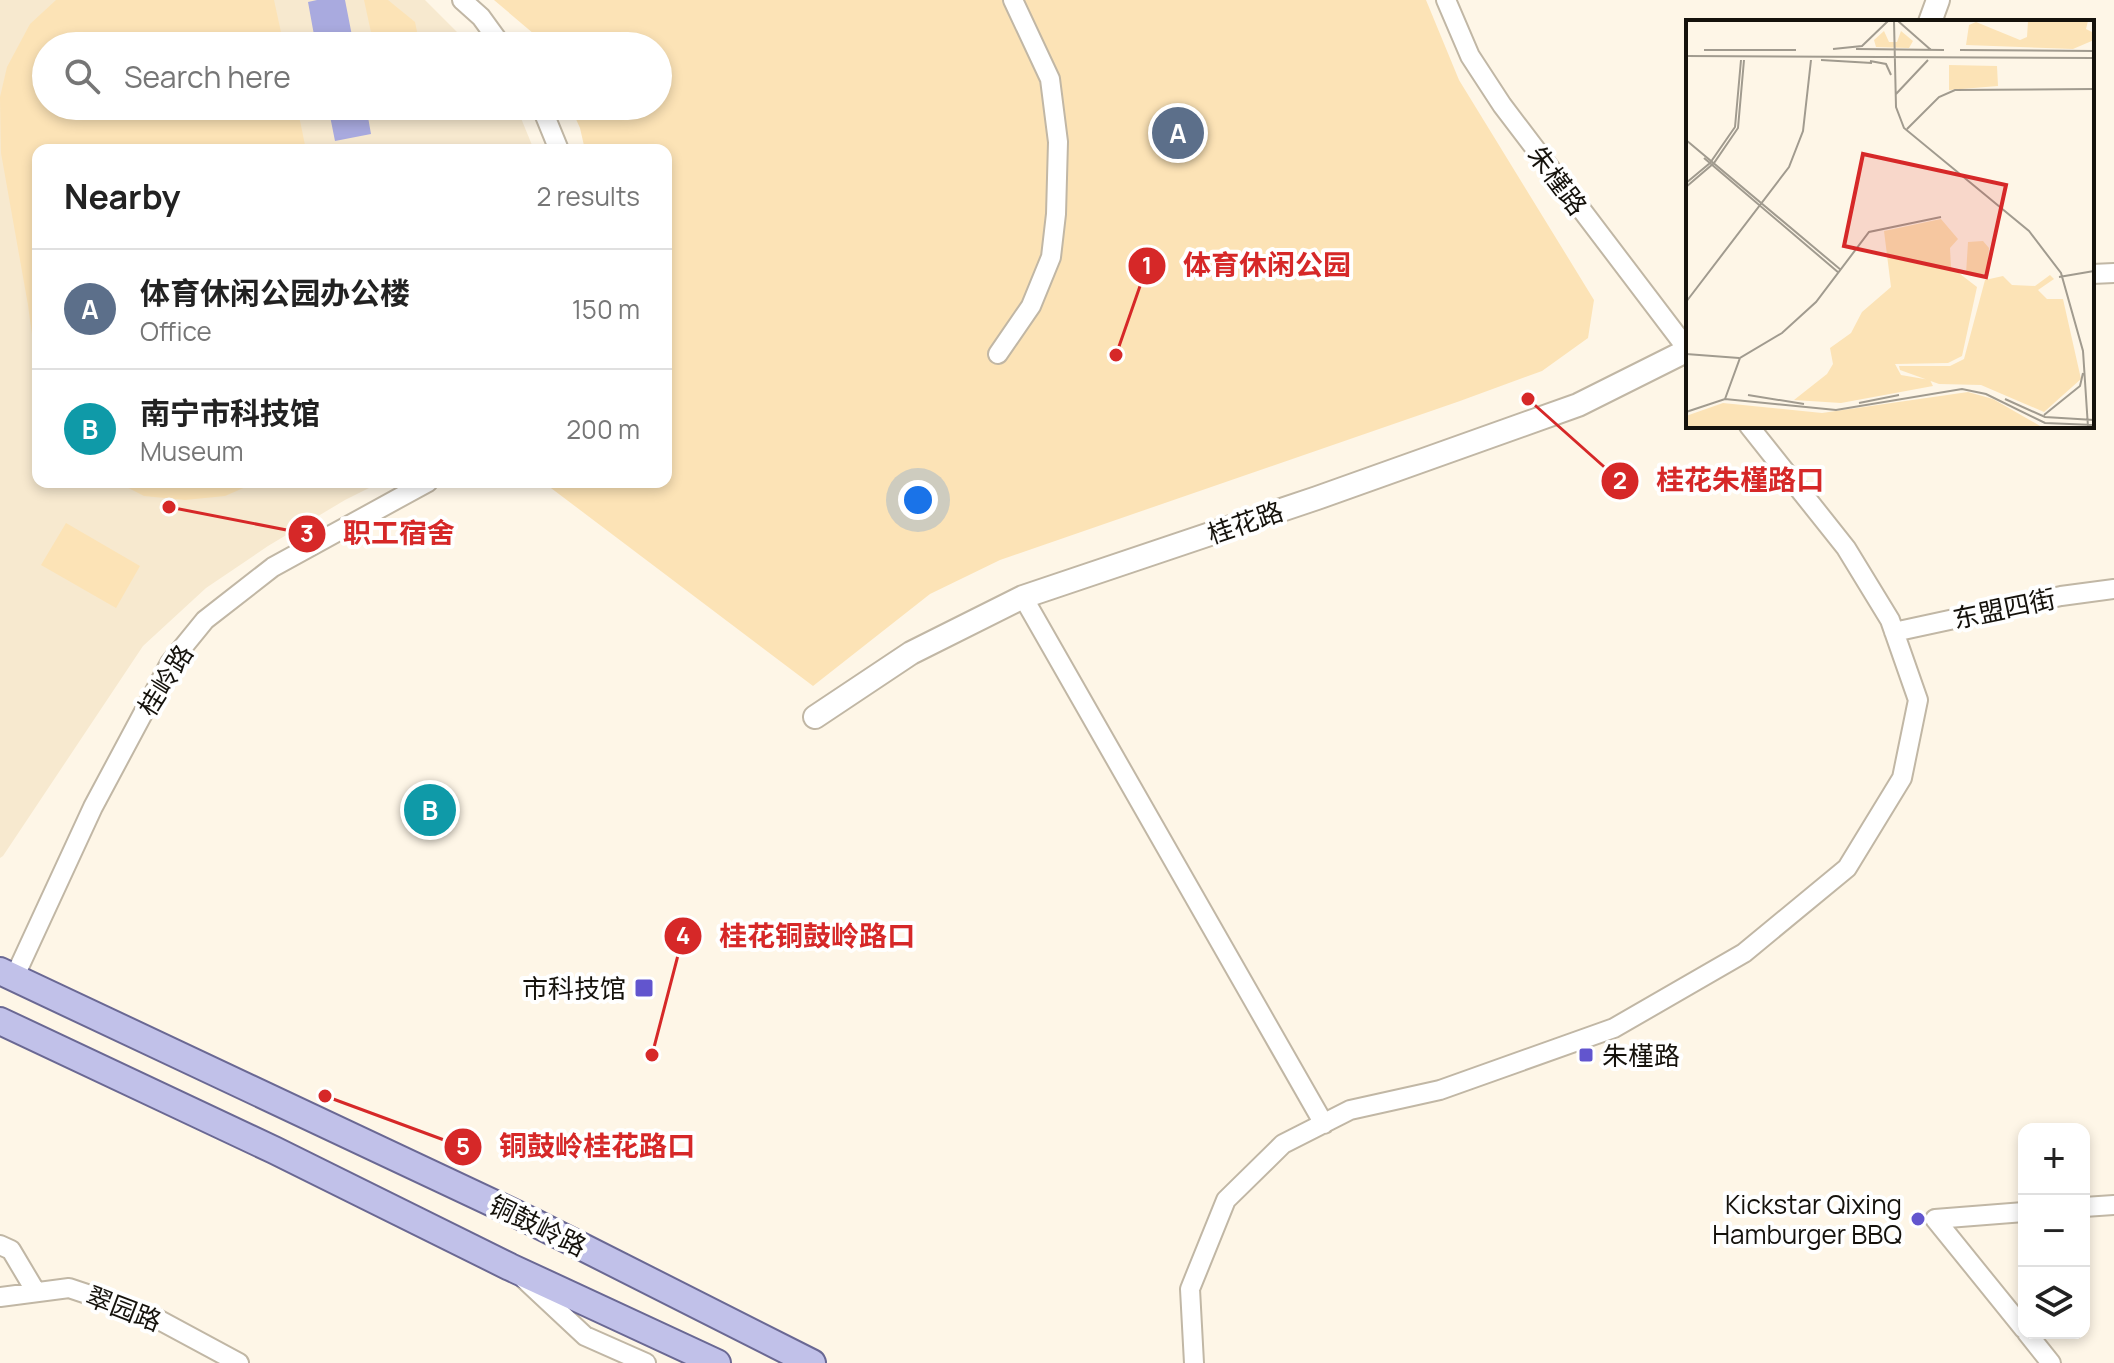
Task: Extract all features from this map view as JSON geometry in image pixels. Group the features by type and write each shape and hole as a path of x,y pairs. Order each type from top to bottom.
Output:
{"main road":[{"name":"铜鼓岭路","path":"7,975 531,1221 812,1363"},
{"name":"铜鼓岭路","path":"0,1021 274,1150 510,1267 717,1363"},
{"path":"162,1098 181,1057"}],"street":[{"path":"462,0 492,32"},
{"path":"998,354 1031,306 1051,257 1056,214 1058,142 1050,79 1013,0"},
{"name":"朱槿路","path":"1446,0 1470,56 1502,105 1686,347"},
{"path":"1931,20 1938,0"},
{"path":"547,120 557,144"},
{"path":"2094,274 2114,273"},
{"name":"桂花路","path":"815,717 911,653 1023,597 1317,498 1578,405 1686,351"},
{"path":"1194,1363 1190,1289 1226,1200 1283,1144 1350,1110 1440,1090 1614,1028 1744,953 1847,868 1902,778 1918,700 1890,620 1846,548 1751,428"},
{"name":"桂岭路","path":"7,975 170,663 205,620 273,567 417,488"},
{"name":"东盟四街","path":"1894,632 2061,596 2114,589"},
{"path":"1023,597 1324,1124"},
{"path":"2090,1207 2114,1205"},
{"path":"2018,1212 1935,1219 2018,1321"},
{"path":"0,1245 11,1250 36,1292"},
{"path":"510,1267 585,1336 646,1363"},
{"name":"翠园路","path":"0,1297 69,1288 150,1315 239,1363"},
{"path":"2032,1339 2051,1363"}],"shaded area":[{"path":"0,0 425,0 457,32 32,32 32,120 522,120 532,144 32,144 32,488 369,488 268,546 206,588 143,646 0,858"},
{"path":"56,0 274,0 281,32 32,32 32,120 300,120 305,144 32,144 32,335 1,153 0,97 7,67 30,24"},
{"path":"364,0 388,0 415,22 417,32 371,32"},
{"path":"494,0 1426,0 1459,80 1594,300 1588,338 1542,371 1000,560 930,594 813,686 551,488 672,488 672,144 584,144 576,120 672,120 672,32 532,32"},
{"path":"129,488 243,488 225,496 185,500 144,496"},
{"path":"66,523 140,566 116,608 41,565"}],"water":[{"path":"345,0 351,32 313,32 308,2"},
{"path":"331,120 368,120 371,134 335,141"}],"place":[{"name":"体育休闲公园办公楼","path":"1178,133"},
{"name":"体育休闲公园","path":"1116,355"},
{"name":"桂花朱槿路口","path":"1528,399"},
{"name":"职工宿舍","path":"169,507"},
{"name":"南宁市科技馆","path":"430,810"},
{"name":"市科技馆","path":"644,988"},
{"name":"桂花铜鼓岭路口","path":"652,1055"},
{"name":"朱槿路","path":"1586,1055"},
{"name":"铜鼓岭桂花路口","path":"325,1096"},
{"name":"Kickstar Qixing Hamburger BBQ","path":"1918,1219"}]}
